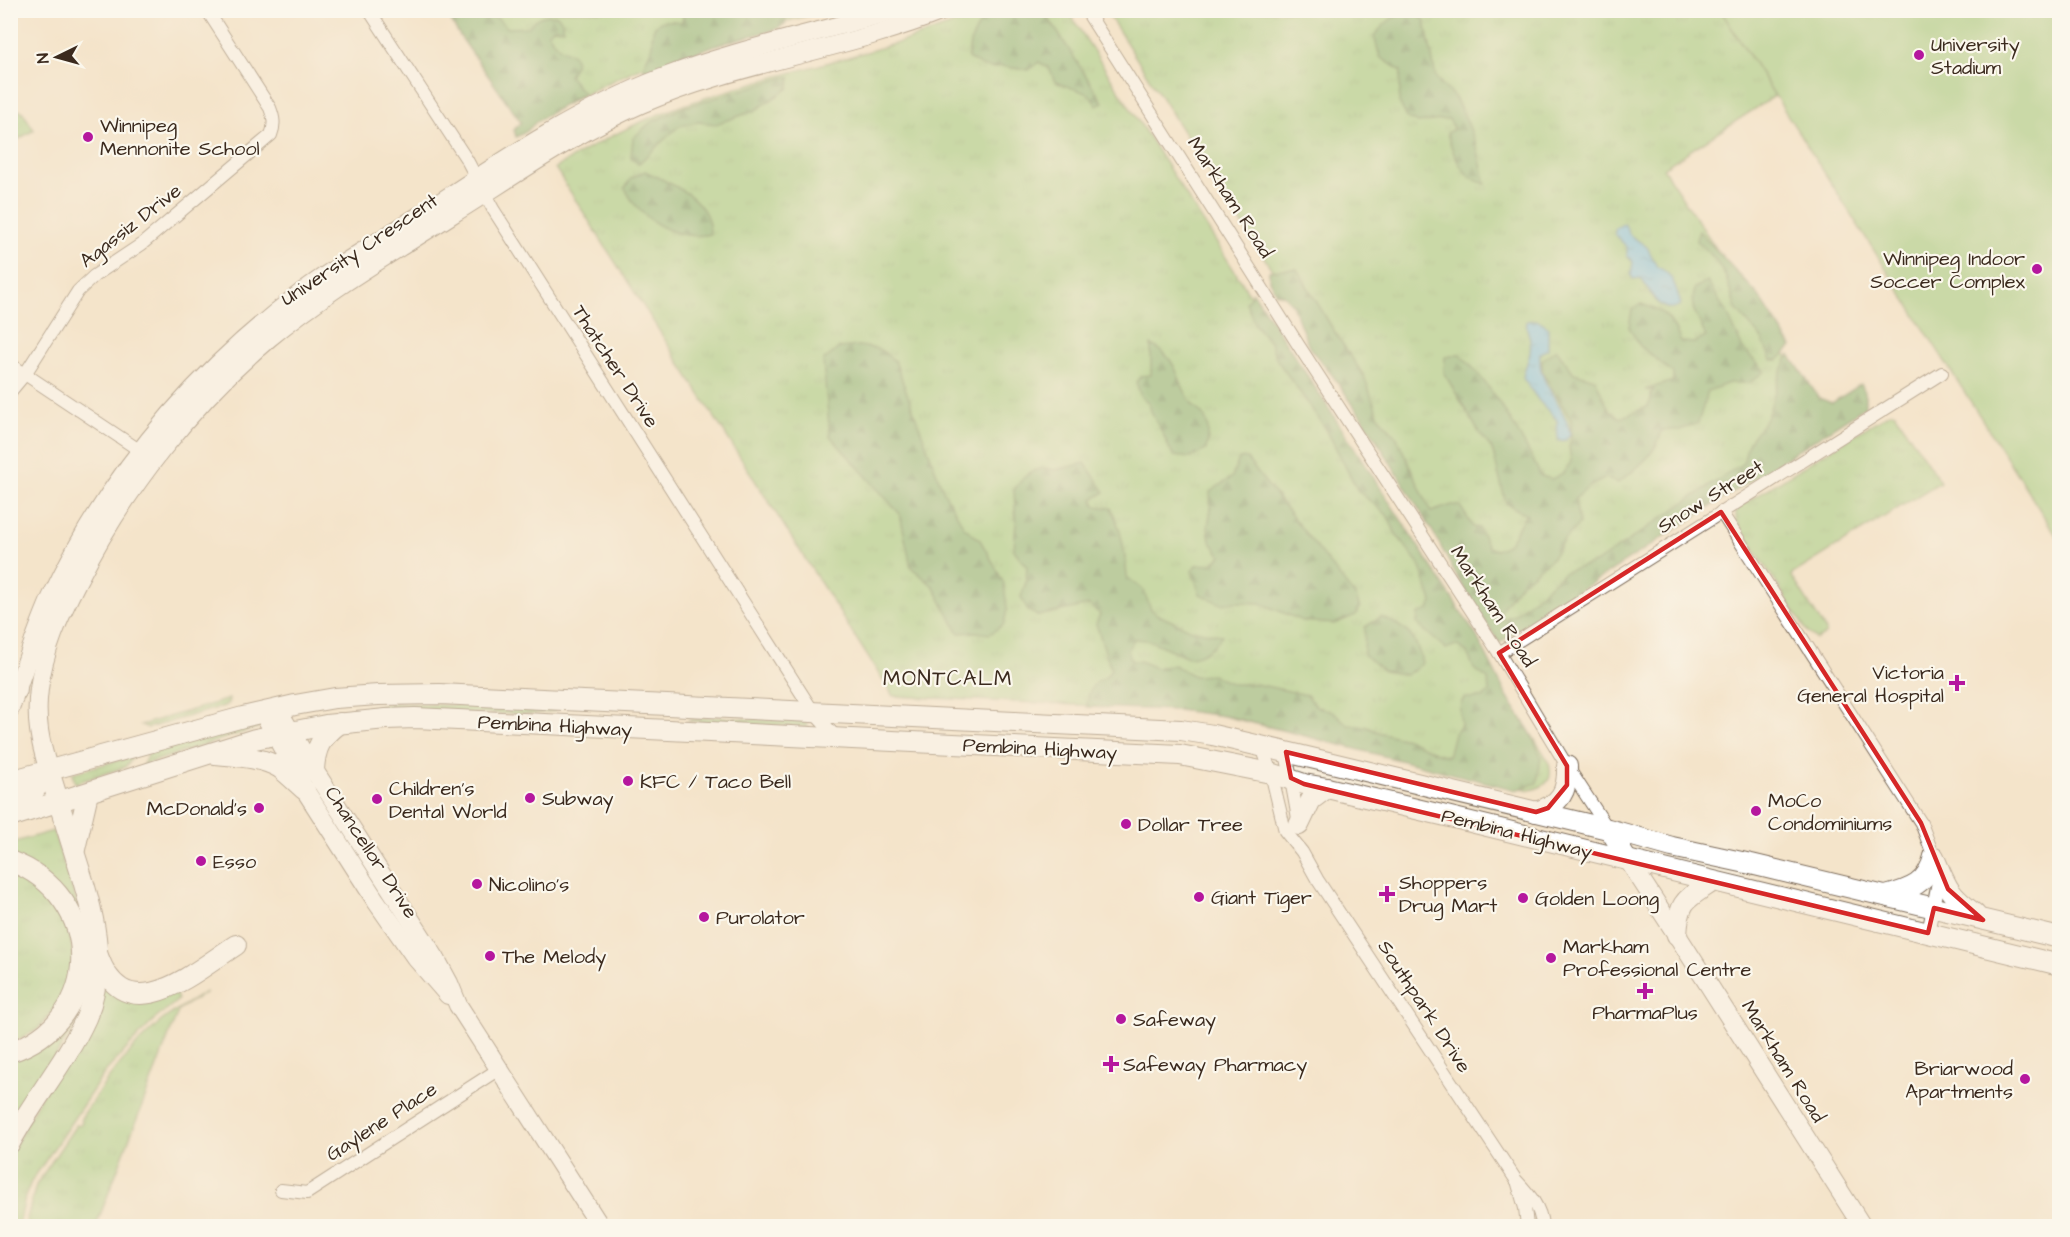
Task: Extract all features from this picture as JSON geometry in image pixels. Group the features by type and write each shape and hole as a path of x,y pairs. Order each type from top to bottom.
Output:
{"main road":[{"name":"University Crescent","path":"480,186 574,118 635,89 699,65 847,17 896,10"},
{"name":"University Crescent","path":"13,699 41,622 62,576 91,524 147,455 195,386 271,316 329,274 480,186 653,99 723,75 886,31 945,10"},
{"name":"University Crescent","path":"49,771 40,743 37,715 40,681 49,646 66,604 147,455"},
{"name":"Pembina Highway","path":"14,779 270,711 335,698 408,693 1181,730 1286,752 1608,829 1672,847 2060,938"},
{"name":"Chancellor Drive","path":"270,711 283,733 305,790 396,931 441,989 458,1005"},
{"name":"Pembina Highway","path":"10,817 209,753 283,733 340,723 415,718 1180,755 1271,773 1304,784 2060,965"},
{"path":"315,771 317,747 340,723"},
{"name":"Chancellor Drive","path":"283,733 315,771 436,959 450,983 458,1005 600,1227"},
{"path":"209,753 273,765 288,774 305,790"},
{"path":"1536,812 1548,808 1563,794 1568,784 1567,766"},
{"path":"10,802 34,791 49,771"},
{"path":"49,771 93,913 98,953 103,969 112,982 125,991 140,995 155,993 171,987 236,945"},
{"path":"1299,825 1311,800 1327,788"},
{"path":"75,855 75,843 88,793"},
{"name":"Markham Road","path":"1608,829 1862,1227"},
{"path":"1886,896 1908,890 1919,883 1931,869 1934,857"},
{"path":"1934,857 1953,896 1983,920"},
{"path":"10,861 36,873 52,886 68,906 78,931 81,958 77,985 61,1017 35,1041 10,1052"},
{"path":"1677,934 1679,912 1685,901 1712,882"},
{"path":"10,1143 69,1049 86,1017 95,988 98,953"}],"street":[{"name":"Agassiz Drive","path":"10,392 25,374 78,291 94,276 142,244 271,135 274,117 270,108 207,10"},
{"name":"Thatcher Drive","path":"369,10 467,160 480,186 814,713 837,738"},
{"name":"Markham Road","path":"1086,10 1299,346 1499,653 1608,829"},
{"path":"10,364 147,455"},
{"name":"Snow Street","path":"1499,653 1942,373"},
{"path":"1721,512 1921,823 1934,857 1938,882 1928,933"},
{"name":"Southpark Drive","path":"1262,747 1271,773 1285,831 1302,852 1317,879 1516,1180 1529,1194 1541,1217 1542,1227"},
{"name":"Southpark Drive","path":"1286,752 1302,852"},
{"name":"Gaylene Place","path":"281,1190 307,1193 500,1069"},
{"name":"Southpark Drive","path":"1516,1180 1525,1208 1527,1227"}],"highlighted area":[{"path":"1721,512 1921,823 1948,889 1983,920 1934,908 1928,933 1304,784 1291,778 1286,752 1536,812 1548,808 1567,785 1567,766 1499,653"}],"green space":[{"path":"445,11 473,11 478,15 497,18 508,28 529,27 541,16 557,15 563,22 563,29 554,28 548,32 558,46 573,54 575,64 569,76 583,93 537,121 526,132 516,137 514,130 521,122"},
{"path":"454,11 826,11 696,46 675,54 606,84 527,126"},
{"path":"684,11 760,11 786,15 786,23 777,29 713,46 644,72 652,45 653,31 661,22 682,22"},
{"path":"987,11 1068,11 1548,760 1550,776 1542,786 1530,790 1202,711 893,696 555,168 642,121 673,109 909,39"},
{"path":"998,11 1044,11 1103,102 1097,106 1089,94 1055,82 1049,68 1039,62 1029,70 1000,66 991,68 968,58 970,43 983,17"},
{"path":"1106,11 1721,11 1775,96 1663,168 1830,421 1503,630"},
{"path":"1414,11 1425,21 1436,78 1455,98 1466,119 1476,144 1486,184 1471,177 1460,165 1447,133 1454,129 1449,119 1418,123 1407,118 1399,102 1401,71 1380,57 1374,36 1396,16"},
{"path":"1721,11 2059,11 2059,540"},
{"path":"790,77 789,88 754,111 716,124 698,122 679,126 638,164 631,157 633,138 651,122 685,107"},
{"path":"10,109 22,111 34,130 12,143"},
{"path":"645,171 677,187 697,201 708,221 710,234 684,235 672,231 660,226 639,209 625,188 631,178"},
{"path":"1699,231 1759,296 1792,347 1778,360 1771,360 1762,339 1736,309 1726,277 1714,258 1696,240"},
{"path":"1297,269 1364,376 1379,417 1396,436 1431,512 1452,505 1460,506 1473,527 1479,528 1488,547 1496,550 1508,544 1526,515 1506,503 1492,449 1480,434 1444,373 1445,357 1460,354 1472,367 1505,412 1541,476 1552,479 1563,473 1571,462 1569,446 1571,420 1542,372 1542,360 1556,349 1574,373 1595,379 1609,410 1620,418 1647,407 1654,390 1645,390 1673,381 1673,373 1640,346 1629,327 1632,310 1641,304 1667,317 1681,342 1694,343 1706,337 1693,308 1694,288 1707,282 1727,313 1743,349 1765,371 1749,383 1729,383 1708,391 1698,423 1680,430 1662,430 1651,454 1618,483 1606,478 1590,486 1575,499 1579,524 1551,559 1520,584 1502,608 1498,621 1514,615 1565,572 1597,562 1743,463 1750,440 1767,417 1790,355 1819,398 1832,403 1861,384 1865,392 1865,407 1499,643 1457,577 1433,532 1368,426 1333,376 1309,347 1292,304 1283,295 1276,293 1269,280 1269,271"},
{"path":"1253,292 1476,635 1541,756 1537,783 1516,790 1231,717 1177,710 1087,707 1092,688 1106,677 1111,669 1096,624 1100,614 1089,605 1038,616 1028,611 1021,597 1026,582 1027,567 1014,550 1016,522 1014,490 1023,478 1033,471 1044,468 1055,470 1085,463 1105,492 1093,499 1095,506 1111,508 1118,525 1127,577 1143,590 1151,609 1158,615 1192,630 1222,635 1208,650 1188,657 1148,640 1134,639 1128,650 1131,661 1140,661 1156,668 1174,665 1194,676 1212,675 1233,684 1256,684 1307,695 1316,706 1335,713 1348,725 1365,726 1378,732 1407,739 1448,756 1454,733 1461,725 1462,701 1464,698 1483,698 1489,692 1488,679 1474,669 1467,652 1456,645 1446,649 1417,624 1418,614 1429,610 1432,602 1419,564 1396,534 1387,515 1358,491 1326,429 1277,360 1270,342 1255,325 1246,302"},
{"path":"1151,345 1167,357 1187,396 1207,422 1206,450 1190,458 1174,456 1153,416 1149,403 1141,397 1136,382 1141,376 1151,375"},
{"path":"859,346 879,349 895,361 943,490 964,527 980,540 1004,584 1007,609 1004,624 990,634 959,633 933,586 911,567 900,514 830,436 823,361 839,348"},
{"path":"1891,412 1895,413 1940,482 1791,575 1826,631 1825,635 1816,639 1808,633 1736,520 1736,512 1740,506"},
{"path":"1246,458 1356,597 1360,608 1356,615 1334,624 1303,621 1260,603 1221,604 1200,594 1192,571 1196,565 1212,564 1221,556 1210,541 1208,526 1211,509 1210,492 1232,477 1239,459"},
{"path":"1381,617 1404,629 1414,640 1422,664 1406,675 1384,671 1364,655 1365,627"},
{"path":"229,699 224,706 148,728 141,725"},
{"path":"391,703 555,709 555,711 531,714 369,711 368,708"},
{"path":"716,717 805,722 808,727 688,721"},
{"path":"258,724 262,726 143,765 148,753"},
{"path":"130,757 132,759 125,767 75,783 72,773"},
{"path":"53,831 79,909 91,968 78,1019 11,1131 11,1057 52,1035 84,936 11,856 11,843"},
{"path":"11,870 29,879 52,899 70,933 73,955 68,985 60,1003 37,1030 11,1043"},
{"path":"102,980 174,989 178,1000 154,1020 105,1072 31,1182 25,1197 19,1226 11,1226 11,1153"},
{"path":"179,1009 96,1226 25,1226 36,1185 76,1125 82,1122 81,1118 98,1092 137,1045 159,1023"}],"water":[{"path":"1624,223 1630,235 1647,247 1657,267 1671,277 1681,305 1674,308 1662,306 1641,278 1633,279 1631,275 1633,262 1627,256 1627,247 1615,235 1615,229"},
{"path":"1536,320 1548,328 1548,349 1540,353 1540,365 1547,385 1568,424 1570,434 1566,440 1558,441 1557,420 1539,401 1523,378 1530,350 1527,321"}],"place":[{"name":"University Stadium","path":"1919,55"},
{"name":"Winnipeg Mennonite School","path":"88,137"},
{"name":"Winnipeg Indoor Soccer Complex","path":"2037,269"},
{"name":"Victoria General Hospital","path":"1957,683"},
{"name":"KFC / Taco Bell","path":"628,781"},
{"name":"Subway","path":"530,798"},
{"name":"Children's Dental World","path":"377,799"},
{"name":"McDonald's","path":"259,808"},
{"name":"MoCo Condominiums","path":"1756,811"},
{"name":"Dollar Tree","path":"1126,824"},
{"name":"Esso","path":"201,861"},
{"name":"Nicolino's","path":"477,884"},
{"name":"Shoppers Drug Mart","path":"1387,894"},
{"name":"Giant Tiger","path":"1199,897"},
{"name":"Golden Loong","path":"1523,898"},
{"name":"Purolator","path":"704,917"},
{"name":"The Melody","path":"490,956"},
{"name":"Markham Professional Centre","path":"1551,958"},
{"name":"PharmaPlus","path":"1645,991"},
{"name":"Safeway","path":"1121,1019"},
{"name":"Safeway Pharmacy","path":"1111,1064"},
{"name":"Briarwood Apartments","path":"2025,1079"}],"district":[{"name":"MONTCALM","path":"948,678"}]}
